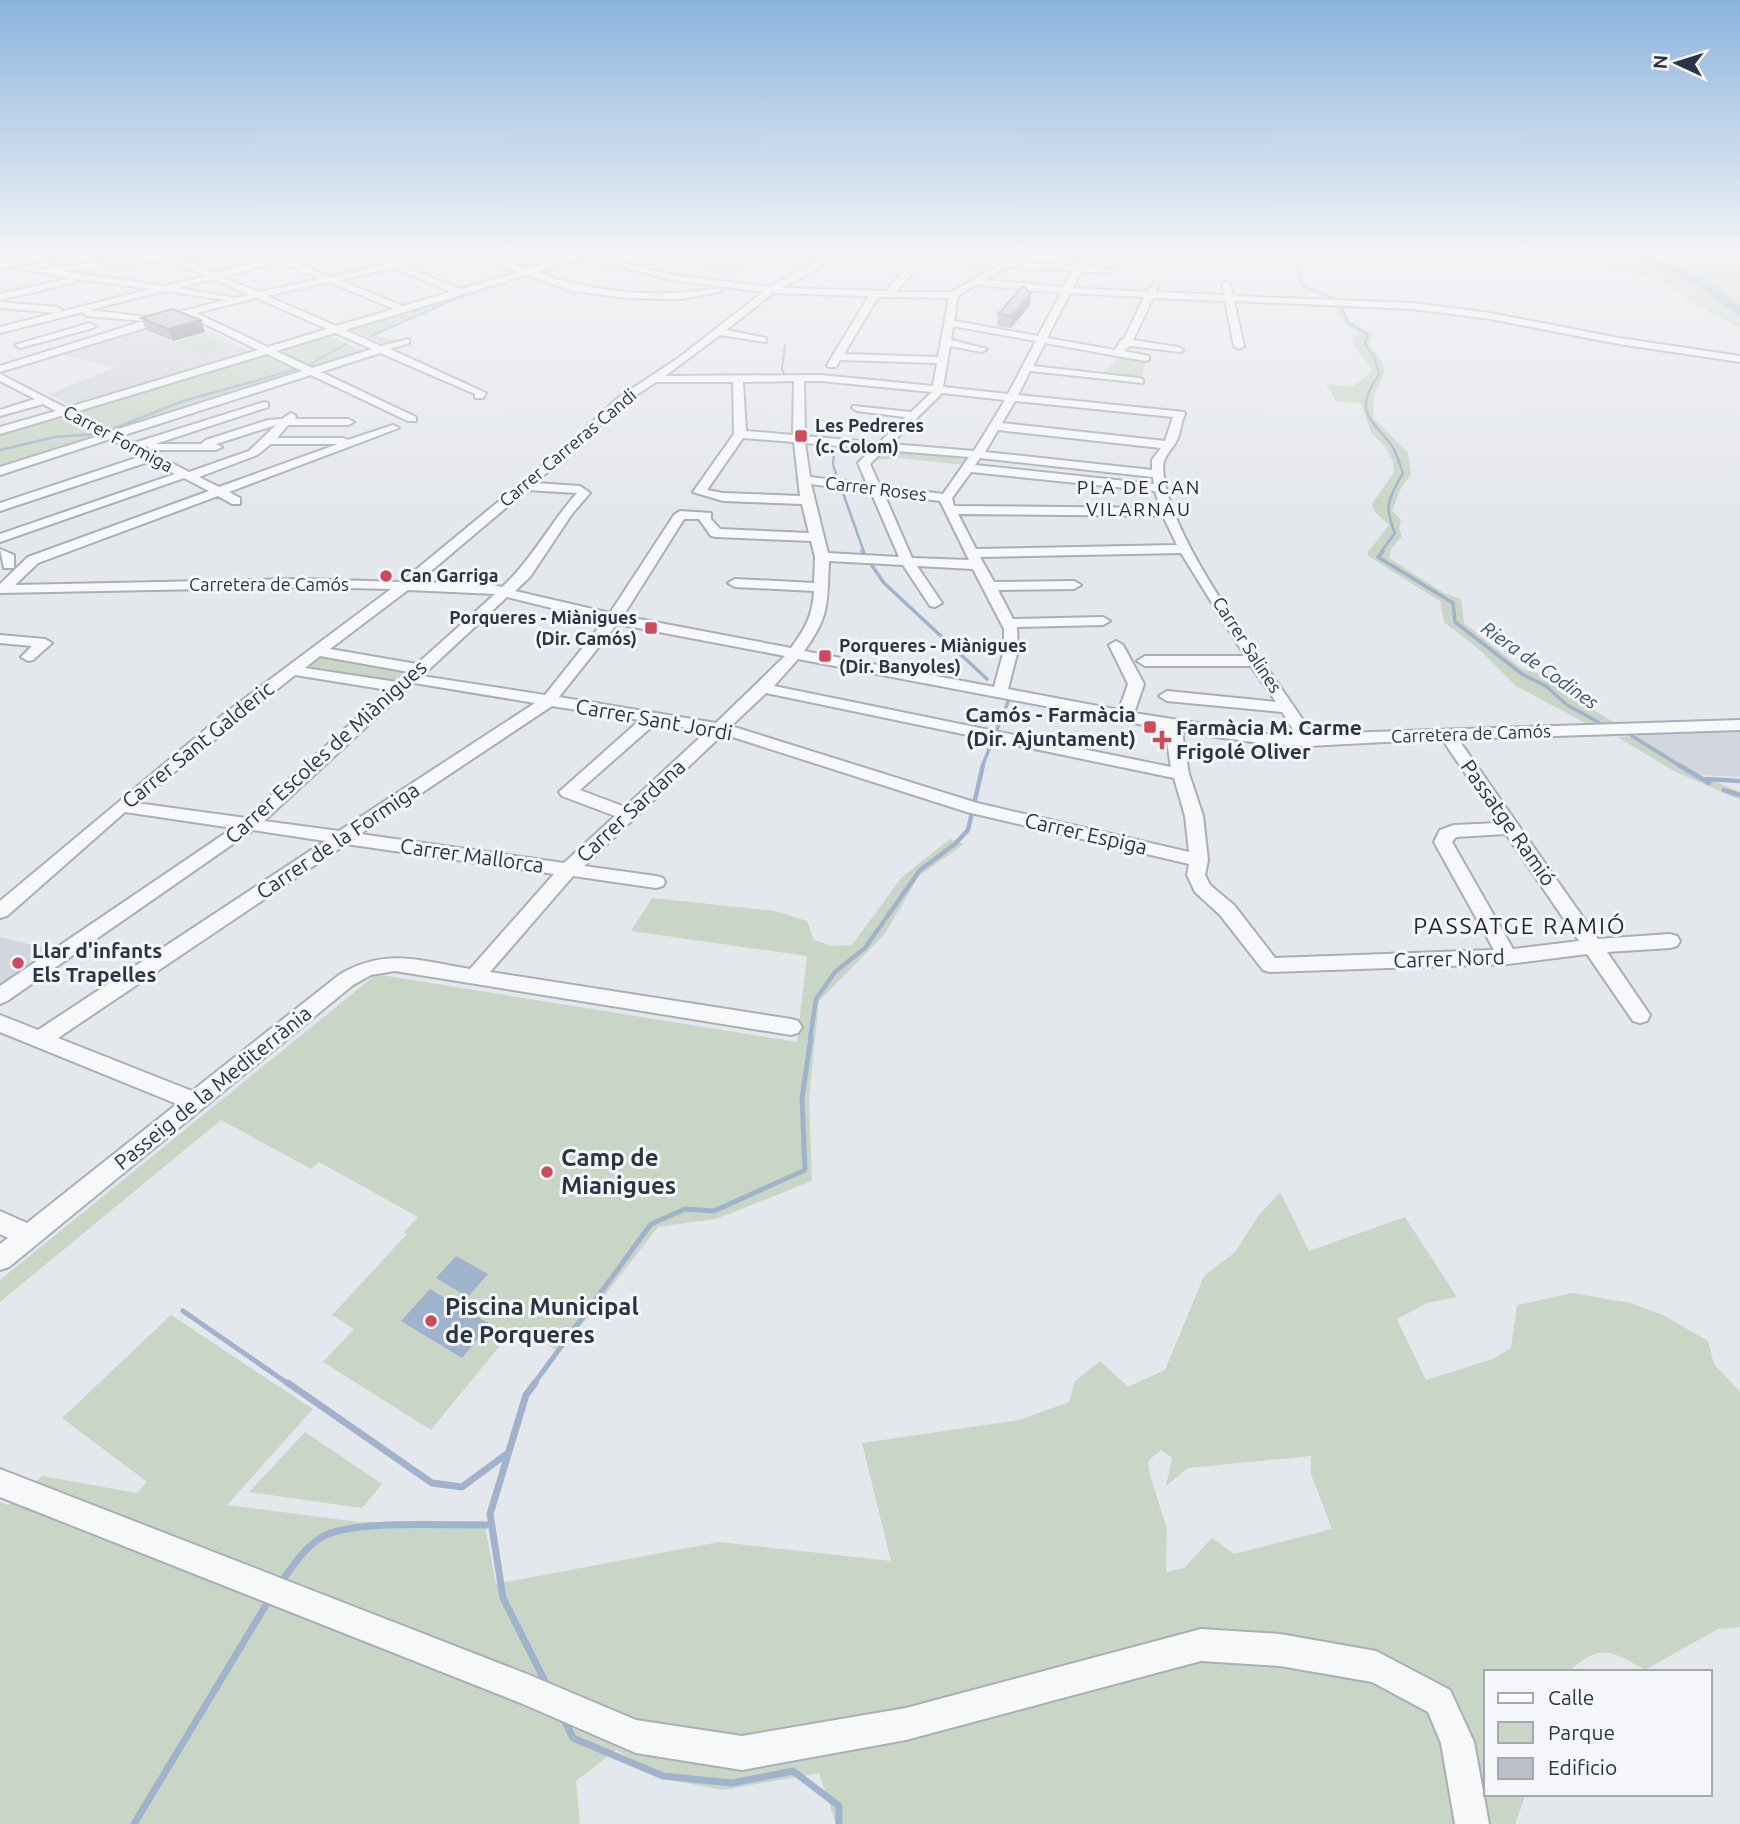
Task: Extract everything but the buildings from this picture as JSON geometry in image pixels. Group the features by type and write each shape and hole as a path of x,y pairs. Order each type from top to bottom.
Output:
{"street":[{"path":"48,352 15,344 52,335"},
{"path":"0,369 108,335"},
{"path":"236,335 412,419"},
{"path":"0,431 315,335"},
{"path":"343,335 473,397 481,393 377,351"},
{"name":"Carrer Carreras Candi","path":"402,585 524,486 622,400 716,335"},
{"path":"737,335 764,340"},
{"path":"821,378 851,335"},
{"path":"935,603 907,561 864,463 938,389 947,335"},
{"path":"1043,335 1146,358"},
{"path":"1000,692 1013,637 1009,623 948,504 1012,396 1043,335"},
{"path":"1045,335 1100,338"},
{"path":"1096,376 1130,335"},
{"path":"1236,335 1238,346"},
{"path":"1587,335 1740,359"},
{"path":"1114,340 1178,350"},
{"path":"0,471 406,341"},
{"path":"945,342 982,349"},
{"path":"838,357 942,360"},
{"path":"1026,368 1139,381"},
{"name":"Carrer Formiga","path":"0,377 236,501"},
{"path":"653,379 821,378 1180,414 1169,444 1162,451 1157,463 1157,474 740,434"},
{"path":"738,379 740,434 699,492 723,497 807,500"},
{"name":"Carrer Sardana","path":"474,977 568,870 763,688 797,653 813,629 820,611 822,557 807,500 799,439 799,379"},
{"path":"0,413 44,400"},
{"path":"134,447 264,405"},
{"path":"857,408 913,415"},
{"path":"0,538 187,475 266,444 296,411"},
{"path":"204,447 210,442 272,422 348,422"},
{"path":"994,426 1169,444"},
{"path":"2,589 33,559 393,428"},
{"path":"134,447 358,441"},
{"path":"0,507 151,457"},
{"path":"968,468 1159,488"},
{"name":"Carrer Salines","path":"1157,474 1168,512 1186,549 1308,741"},
{"name":"Carrer Roses","path":"806,480 874,489 948,504 1058,511 1168,512"},
{"path":"506,592 531,566 567,512 582,497 583,491 524,486"},
{"path":"723,497 705,519 716,533 817,537"},
{"name":"Carrer de la Formiga","path":"40,1039 548,701 614,618 680,515 707,516"},
{"path":"822,557 907,561 977,559 1037,551 1186,549"},
{"path":"0,553 9,558 5,569"},
{"path":"5,569 29,564"},
{"name":"Carretera de Camós","path":"2,589 303,583 489,588 614,618 1244,737 1308,741 1740,725"},
{"path":"736,583 820,587"},
{"name":"Carrer Sant Galderic","path":"0,911 121,806 402,585"},
{"path":"990,586 1074,585"},
{"name":"Carrer Escoles de Miànigues","path":"0,996 249,825 506,592"},
{"path":"1009,623 1103,621"},
{"path":"0,639 45,643 28,657"},
{"path":"1116,645 1136,684 1125,715"},
{"path":"317,651 409,678"},
{"path":"1145,661 1256,661"},
{"name":"Carrer Sant Jordi","path":"292,670 409,678 720,728 973,808"},
{"path":"763,688 1181,774"},
{"path":"1167,696 1287,708"},
{"path":"627,814 568,792 652,718"},
{"path":"1173,725 1181,774 1194,816 1199,860"},
{"name":"Passatge Ramió","path":"1447,735 1640,1015"},
{"name":"Carrer Mallorca","path":"121,806 656,882"},
{"name":"Carrer Espiga","path":"973,808 1199,860"},
{"path":"1508,957 1453,865 1443,842 1446,834 1454,831 1512,828"},
{"name":"Carrer Nord","path":"1199,860 1196,875 1202,888 1227,910 1270,965 1508,957 1594,946 1670,941"},
{"name":"Passeig de la Mediterrània","path":"0,1259 346,980 366,968 395,964 474,977"},
{"path":"474,977 791,1027"},
{"path":"0,1023 196,1101"},
{"path":"0,1222 29,1236"},
{"path":"0,1483 527,1690 636,1736 742,1753 906,1724 1201,1645 1280,1650 1376,1667 1439,1701 1457,1742 1472,1824"}],"shaded area":[{"path":"116,335 155,335 173,342 197,335 219,335 248,351 70,405 49,394 114,368 53,352"},
{"path":"1740,725 1740,777 1700,775 1628,729"},
{"name":"Llar d'infants Els Trapelles","path":"0,937 53,950 0,988"}],"green space":[{"path":"199,335 226,346 201,354 174,343"},
{"path":"327,335 364,352 312,368 276,351"},
{"path":"364,335 401,340 386,345"},
{"path":"1357,335 1373,335 1369,345 1380,358 1385,371 1374,396 1373,418 1408,452 1411,474 1401,488 1392,511 1401,520 1399,528 1402,536 1391,549 1389,558 1444,593 1461,599 1464,623 1522,669 1545,676 1570,696 1615,723 1587,724 1516,686 1480,650 1444,622 1440,601 1368,556 1368,552 1389,525 1375,512 1372,504 1394,472 1393,461 1385,447 1372,434 1360,403 1336,401 1326,384 1353,387 1372,370 1358,352 1353,338"},
{"path":"265,354 302,371 116,431 78,411"},
{"path":"1119,357 1145,360 1142,379 1103,373"},
{"path":"61,416 100,436 0,468 0,434"},
{"path":"885,451 968,459 964,465 900,458 873,460"},
{"path":"324,656 409,671 409,674 393,681 308,666 308,663"},
{"path":"1639,736 1700,775 1740,792 1740,800 1674,771 1617,737"},
{"path":"950,839 964,844 919,876 884,935 819,1001 809,1098 812,1181 716,1219 658,1227 566,1345 558,1351 515,1327 431,1430 323,1362 354,1329 332,1315 407,1234 404,1232 418,1217 319,1162 311,1169 221,1120 0,1302 0,1280 373,977 381,975 797,1042 807,956 631,931 652,898 775,911 807,921 814,940 832,946 852,945 902,877"},
{"path":"1280,1192 1309,1251 1405,1217 1457,1297 1427,1303 1397,1319 1426,1380 1493,1359 1511,1348 1517,1305 1573,1293 1630,1303 1663,1315 1708,1341 1714,1364 1740,1392 1740,1627 1718,1629 1645,1670 1614,1654 1598,1653 1570,1670 1484,1670 1484,1796 1525,1796 1515,1824 836,1824 819,1773 723,1790 663,1779 616,1750 576,1781 580,1824 0,1824 0,1502 8,1505 42,1476 137,1493 147,1482 62,1418 171,1315 313,1409 227,1505 359,1522 484,1521 496,1584 719,1542 891,1561 862,1443 1019,1420 1069,1402 1075,1381 1100,1361 1128,1387 1165,1370 1204,1276 1235,1252 1259,1215","holes":["1161,1450 1172,1458 1166,1486 1188,1468 1311,1456 1311,1474 1332,1529 1234,1554 1212,1538 1184,1568 1166,1572 1167,1529 1148,1461"]},
{"path":"305,1432 382,1484 362,1508 249,1492"}],"water":[{"path":"456,1256 488,1274 468,1297 436,1278"},
{"path":"430,1289 490,1324 462,1358 401,1321"}],"waterway":[{"name":"Riera de Codines","path":"1368,335 1365,344 1374,357 1379,374 1373,384"},
{"path":"309,365 346,344"},
{"path":"785,345 782,369 786,377"},
{"path":"245,384 296,369"},
{"path":"115,428 183,401 251,382"},
{"name":"Riera de Codines","path":"1374,382 1368,393 1366,410 1392,446 1403,473 1389,502 1389,515 1395,533 1381,552"},
{"path":"0,450 55,437 96,434"},
{"path":"834,451 833,465 864,552"},
{"path":"862,551 884,583 987,679"},
{"name":"Riera de Codines","path":"1383,551 1378,557 1453,603 1455,622 1522,674 1546,686 1567,705 1598,722"},
{"path":"982,767 1009,699"},
{"name":"Riera de Codines","path":"1632,736 1682,767"},
{"path":"810,1039 816,999 835,972 865,948 920,870 955,844 968,830 983,765"},
{"name":"Riera de Codines","path":"1679,765 1709,783"},
{"path":"1706,779 1740,781"},
{"name":"Riera de Codines","path":"1724,790 1740,795"},
{"path":"533,1385 651,1224 685,1209 714,1211 805,1170 802,1098 811,1037"},
{"path":"183,1311 290,1385"},
{"path":"288,1383 432,1483 462,1487 508,1453"},
{"path":"492,1525 490,1514 526,1395 535,1383"},
{"path":"280,1584 311,1545 324,1536 339,1531 381,1525 492,1525"},
{"path":"492,1525 503,1598 548,1687"},
{"path":"134,1824 269,1600"},
{"path":"564,1720 573,1738 663,1776 732,1783 793,1771 839,1806 839,1824"}],"place":[{"name":"Les Pedreres (c. Colom)","path":"801,436"},
{"name":"Can Garriga","path":"386,576"},
{"name":"Porqueres - Miànigues (Dir. Camós)","path":"651,628"},
{"name":"Porqueres - Miànigues (Dir. Banyoles)","path":"825,656"},
{"name":"Camós - Farmàcia (Dir. Ajuntament)","path":"1150,727"},
{"name":"Farmàcia M. Carme Frigolé Oliver","path":"1162,740"},
{"name":"Llar d'infants Els Trapelles","path":"18,963"},
{"name":"Camp de Mianigues","path":"547,1172"},
{"name":"Piscina Municipal de Porqueres","path":"431,1321"}],"district":[{"name":"PLA DE CAN VILARNAU","path":"1139,498"},
{"name":"PASSATGE RAMIÓ","path":"1520,926"}]}
